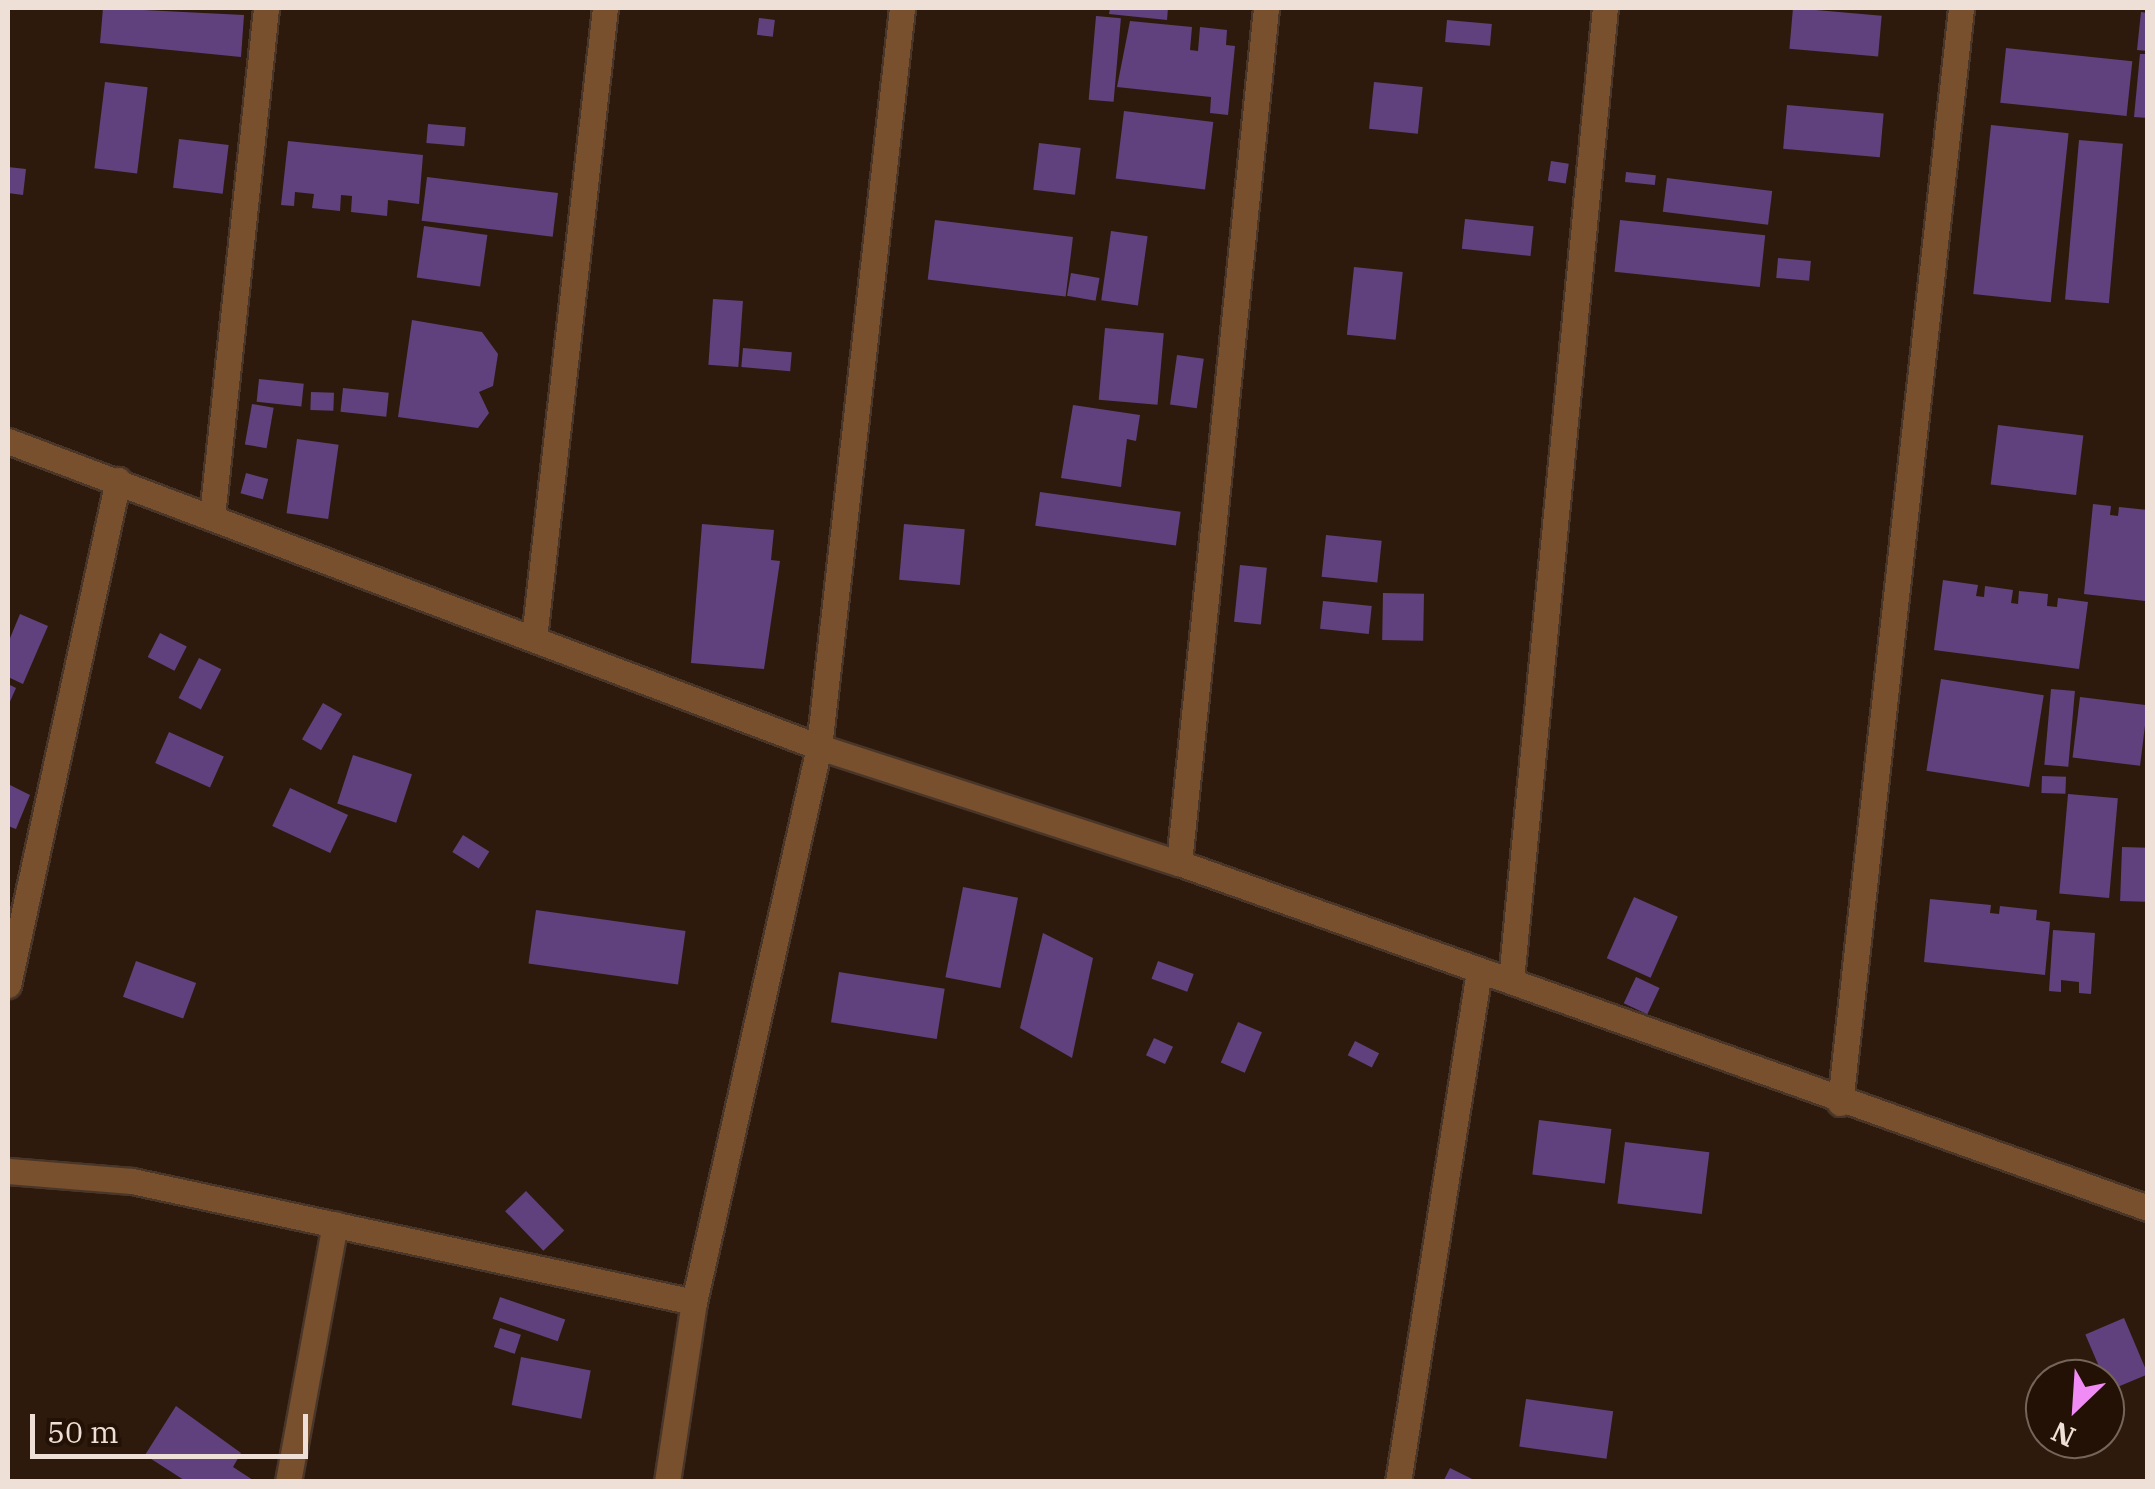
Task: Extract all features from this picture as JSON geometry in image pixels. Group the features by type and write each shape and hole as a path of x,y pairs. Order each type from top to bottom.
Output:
{"street":[{"path":"212,516 266,8"},
{"path":"534,638 604,8"},
{"path":"667,1482 694,1302 819,747 902,8"},
{"path":"1179,863 1266,8"},
{"path":"1511,980 1605,8"},
{"path":"1840,1103 1961,8"},
{"path":"8,441 819,747 1179,863 1511,980 1840,1103 2148,1208"},
{"path":"8,984 118,480"},
{"path":"1398,1482 1479,971"},
{"path":"8,1171 132,1181 694,1302"},
{"path":"288,1482 336,1224"}],"building":[{"path":"103,8 244,15 241,57 100,43"},
{"path":"1110,8 1168,8 1167,20 1109,14"},
{"path":"1793,8 1882,16 1878,57 1789,49"},
{"path":"2141,12 2148,13 2148,51 2137,50"},
{"path":"1096,16 1121,18 1114,102 1089,100"},
{"path":"759,18 775,20 773,37 757,35"},
{"path":"1447,20 1492,24 1490,46 1445,42"},
{"path":"1130,21 1192,27 1190,50 1198,51 1200,27 1227,30 1226,45 1235,46 1228,115 1210,113 1211,97 1117,87"},
{"path":"2006,48 2132,61 2127,116 2000,103"},
{"path":"2140,54 2148,54 2148,118 2134,117"},
{"path":"105,82 148,87 137,174 94,168"},
{"path":"1374,82 1423,87 1418,134 1369,129"},
{"path":"1787,105 1884,113 1880,157 1783,149"},
{"path":"1124,111 1213,122 1205,189 1116,178"},
{"path":"428,124 466,127 464,146 426,143"},
{"path":"1991,125 2069,133 2051,302 1973,294"},
{"path":"179,139 229,145 223,194 173,188"},
{"path":"2079,140 2123,144 2109,303 2065,299"},
{"path":"288,141 423,155 419,204 388,200 387,216 351,212 352,196 341,195 340,211 312,208 314,194 295,192 294,206 281,205"},
{"path":"1039,143 1081,148 1075,195 1033,190"},
{"path":"1551,161 1569,164 1566,184 1548,181"},
{"path":"8,167 26,169 23,195 8,193"},
{"path":"1626,172 1656,175 1655,185 1625,182"},
{"path":"427,177 558,193 553,237 422,221"},
{"path":"1667,178 1772,191 1768,225 1663,212"},
{"path":"1465,219 1534,226 1530,256 1462,249"},
{"path":"935,220 1073,237 1066,296 928,280"},
{"path":"1620,220 1765,235 1760,287 1615,272"},
{"path":"424,226 487,235 480,286 417,277"},
{"path":"1111,231 1148,236 1138,305 1101,300"},
{"path":"1778,258 1811,261 1809,281 1776,278"},
{"path":"1354,267 1403,272 1396,340 1347,335"},
{"path":"1071,273 1100,278 1096,301 1067,296"},
{"path":"713,299 743,301 738,367 708,365"},
{"path":"412,320 482,332 498,354 493,386 479,392 489,413 478,428 398,417"},
{"path":"1105,328 1164,333 1158,405 1099,400"},
{"path":"743,348 792,352 790,371 741,367"},
{"path":"1177,355 1204,359 1197,408 1170,405"},
{"path":"259,379 304,384 301,407 257,402"},
{"path":"343,388 389,393 386,417 340,412"},
{"path":"311,392 334,393 333,411 310,410"},
{"path":"252,404 274,408 267,448 245,444"},
{"path":"1073,405 1140,415 1136,441 1127,439 1121,487 1061,478"},
{"path":"1998,425 2083,435 2076,495 1991,485"},
{"path":"297,439 339,445 328,519 287,513"},
{"path":"246,473 268,479 263,499 241,493"},
{"path":"1040,492 1181,512 1176,545 1035,526"},
{"path":"2093,504 2111,506 2110,515 2118,516 2119,507 2148,510 2145,601 2084,594"},
{"path":"702,524 774,530 771,560 780,561 764,669 691,663"},
{"path":"904,524 965,529 960,585 899,580"},
{"path":"1326,535 1382,541 1377,583 1322,577"},
{"path":"1240,565 1267,568 1261,625 1234,622"},
{"path":"1943,580 1978,585 1976,596 1984,597 1985,586 2013,590 2011,603 2018,604 2019,591 2048,594 2047,606 2057,607 2058,598 2088,602 2079,669 1934,650"},
{"path":"1383,593 1424,594 1423,641 1382,640"},
{"path":"1323,601 1372,606 1369,634 1320,629"},
{"path":"20,614 48,626 23,684 8,677 8,643"},
{"path":"160,633 187,647 174,671 148,657"},
{"path":"199,658 221,669 201,709 179,698"},
{"path":"1941,679 2044,695 2029,787 1926,771"},
{"path":"8,684 16,688 8,706"},
{"path":"2051,689 2075,691 2068,767 2044,765"},
{"path":"2080,697 2147,705 2140,766 2073,758"},
{"path":"323,703 342,714 321,750 302,739"},
{"path":"169,732 224,756 210,787 155,763"},
{"path":"353,755 412,774 396,823 337,804"},
{"path":"2042,776 2066,777 2065,794 2041,793"},
{"path":"8,784 30,795 16,829 8,826"},
{"path":"290,788 348,815 330,853 272,826"},
{"path":"2068,794 2118,798 2109,898 2059,894"},
{"path":"463,835 489,851 479,868 452,852"},
{"path":"2122,847 2147,848 2145,902 2120,901"},
{"path":"963,887 1018,898 1000,988 945,977"},
{"path":"1634,897 1678,917 1651,978 1607,958"},
{"path":"1930,899 1991,905 1990,913 1999,914 2000,906 2037,910 2036,920 2050,922 2045,975 1924,962"},
{"path":"536,910 686,931 678,984 528,963"},
{"path":"2053,930 2095,933 2091,994 2079,993 2079,982 2061,980 2061,992 2049,991"},
{"path":"1043,933 1093,958 1072,1058 1020,1028"},
{"path":"136,961 196,983 183,1019 123,997"},
{"path":"1158,961 1194,974 1187,992 1152,979"},
{"path":"839,972 945,989 937,1039 831,1022"},
{"path":"1636,977 1660,988 1647,1014 1624,1003"},
{"path":"1238,1022 1262,1032 1245,1073 1221,1063"},
{"path":"1154,1038 1173,1047 1165,1064 1146,1055"},
{"path":"1355,1041 1379,1053 1372,1068 1348,1055"},
{"path":"1539,1120 1611,1129 1605,1183 1532,1175"},
{"path":"1625,1142 1709,1152 1702,1214 1617,1204"},
{"path":"526,1191 564,1231 543,1251 505,1211"},
{"path":"500,1297 565,1319 558,1341 493,1319"},
{"path":"2124,1318 2148,1374 2125,1384 2125,1359 2096,1359 2085,1334"},
{"path":"500,1328 521,1335 515,1354 494,1347"},
{"path":"521,1357 591,1371 581,1419 512,1405"},
{"path":"1526,1399 1613,1411 1606,1459 1519,1447"},
{"path":"176,1406 241,1453 233,1467 256,1482 187,1482 145,1455"},
{"path":"1450,1468 1478,1482 1443,1482"}]}
